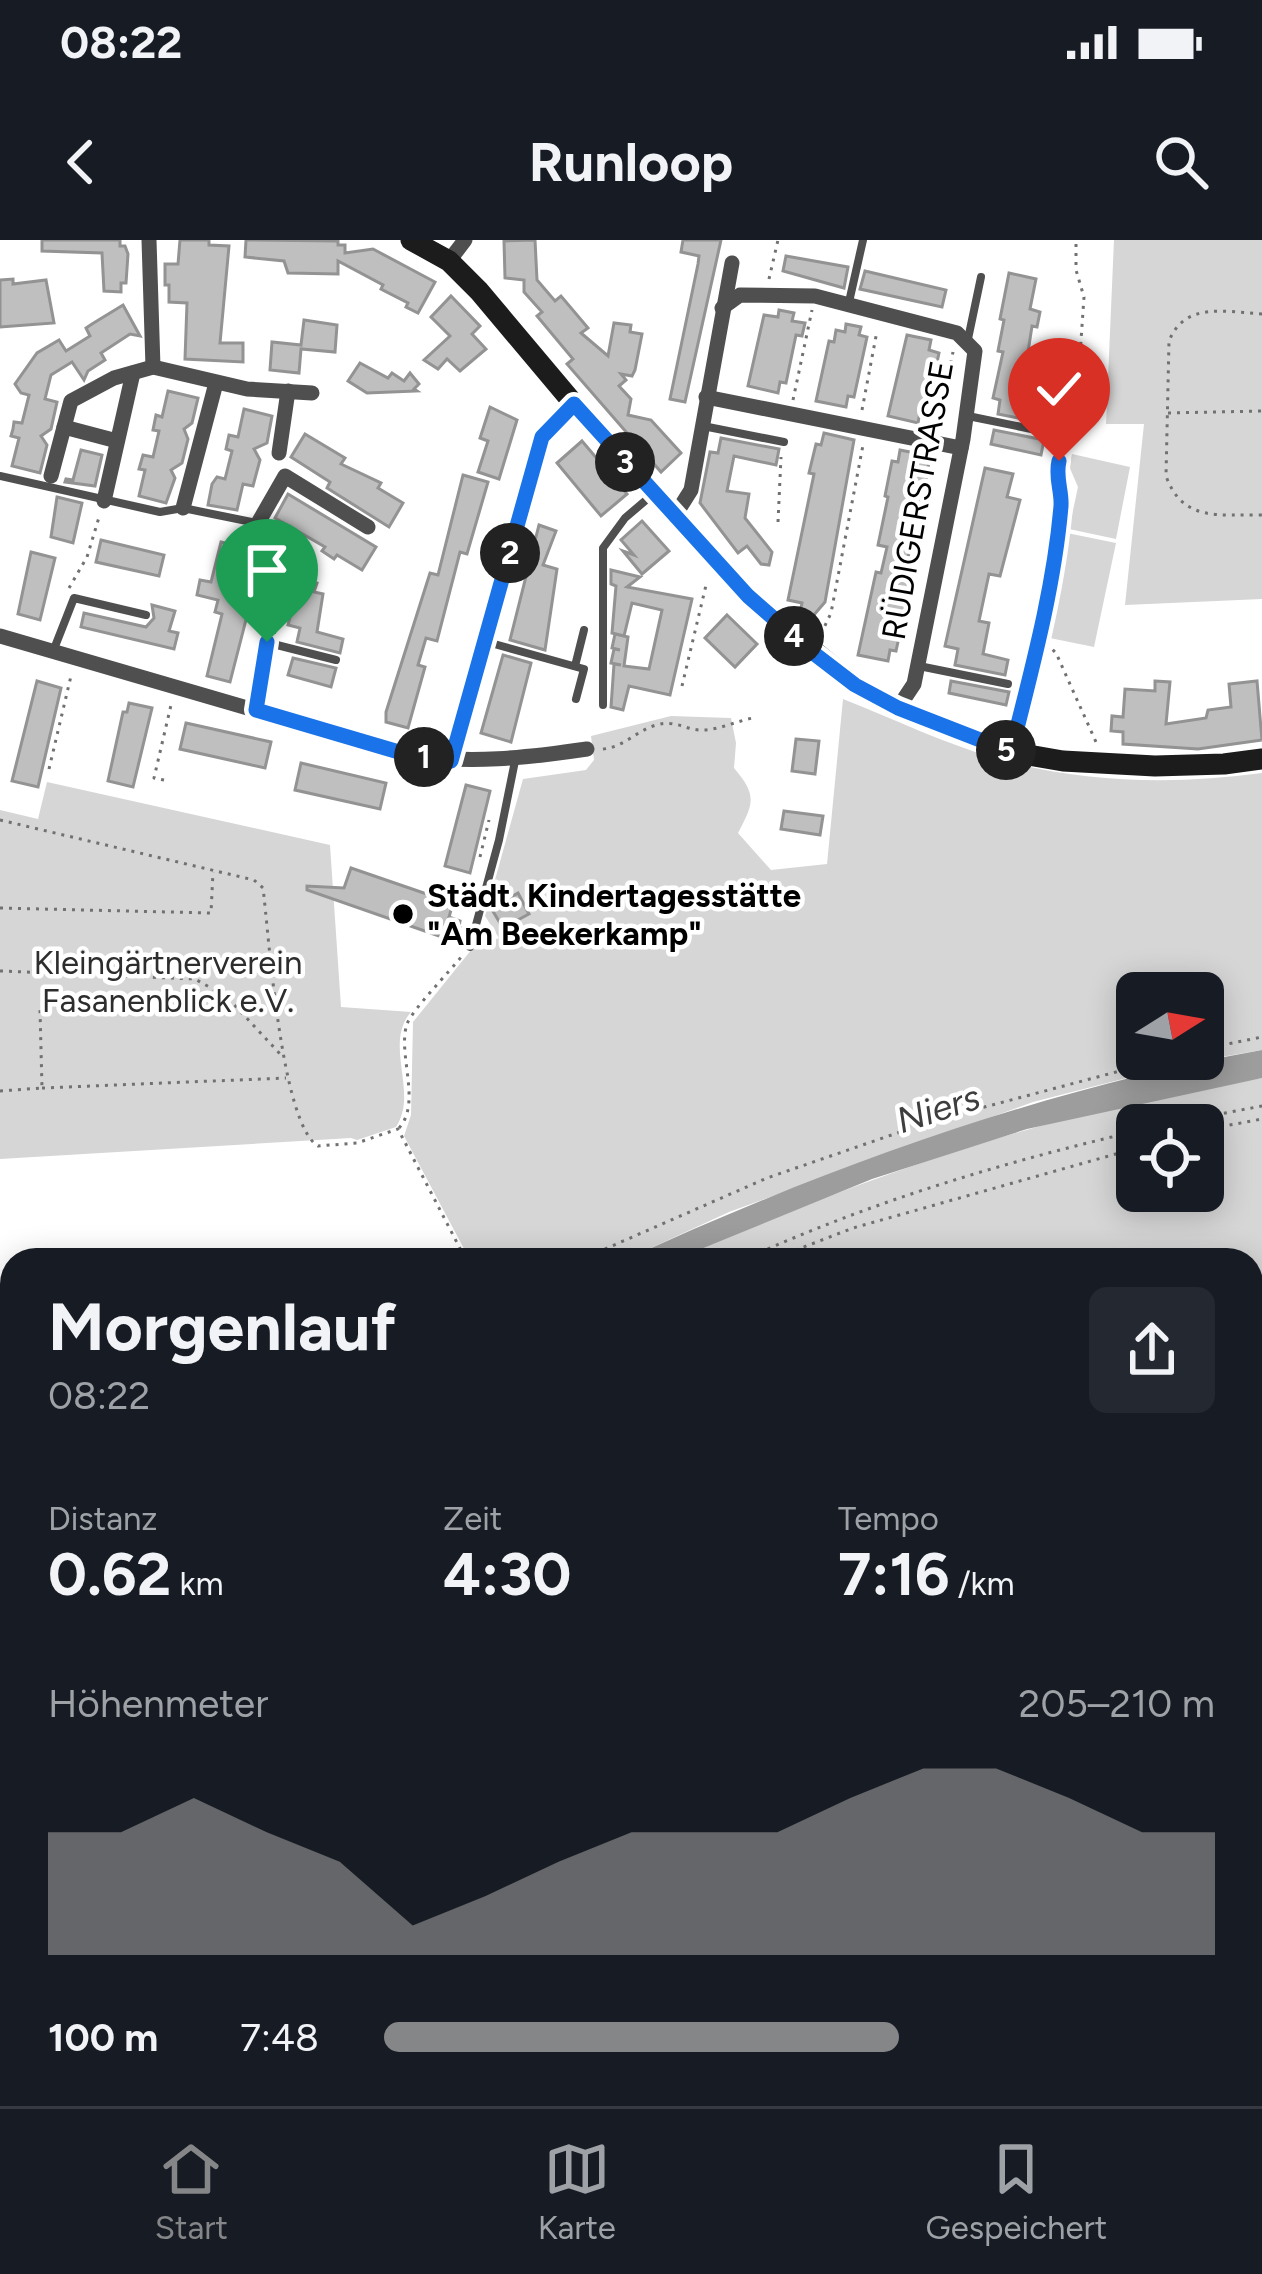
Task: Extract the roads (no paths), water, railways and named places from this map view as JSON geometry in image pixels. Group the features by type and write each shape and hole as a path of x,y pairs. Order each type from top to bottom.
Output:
{"street":[{"path":"149,240 153,367"},
{"path":"411,240 449,261 502,316 719,566 855,685 898,708 1011,752 1098,762 1201,765 1262,759"},
{"path":"449,261 465,240"},
{"path":"674,517 691,490 731,263"},
{"name":"RÜDIGERSTRASSE","path":"722,308 740,295 814,296 962,336 975,351 967,416 914,684 898,708"},
{"path":"51,476 71,401 115,378 153,367 216,382 312,393"},
{"path":"104,501 134,373"},
{"path":"183,508 216,382"},
{"path":"279,453 288,391"},
{"path":"706,397 961,448"},
{"path":"451,761 542,437 574,404"},
{"path":"64,427 117,441"},
{"path":"256,710 276,561 258,523 285,476 368,527"},
{"path":"0,636 409,755 451,761 515,759 587,749"}],"lane":[{"path":"849,304 863,240"},
{"path":"962,336 981,277"},
{"path":"967,416 1046,432"},
{"path":"701,426 784,442"},
{"path":"279,453 285,476"},
{"path":"0,476 160,512 183,508 258,523"},
{"path":"603,705 603,548 625,518 653,494"},
{"path":"53,650 74,598 146,614"},
{"path":"575,666 584,630"},
{"path":"485,641 584,669 576,699"},
{"path":"267,642 336,659"},
{"path":"917,665 1008,683"},
{"path":"470,946 515,759"}],"place":[{"name":"Städt. Kindertagesstätte \"Am Beekerkamp\"","path":"403,914"}],"park label":[{"name":"Kleingärtnerverein Fasanenblick e.V.","path":"168,981"}],"water label":[{"name":"Niers","path":"938,1108"}]}
